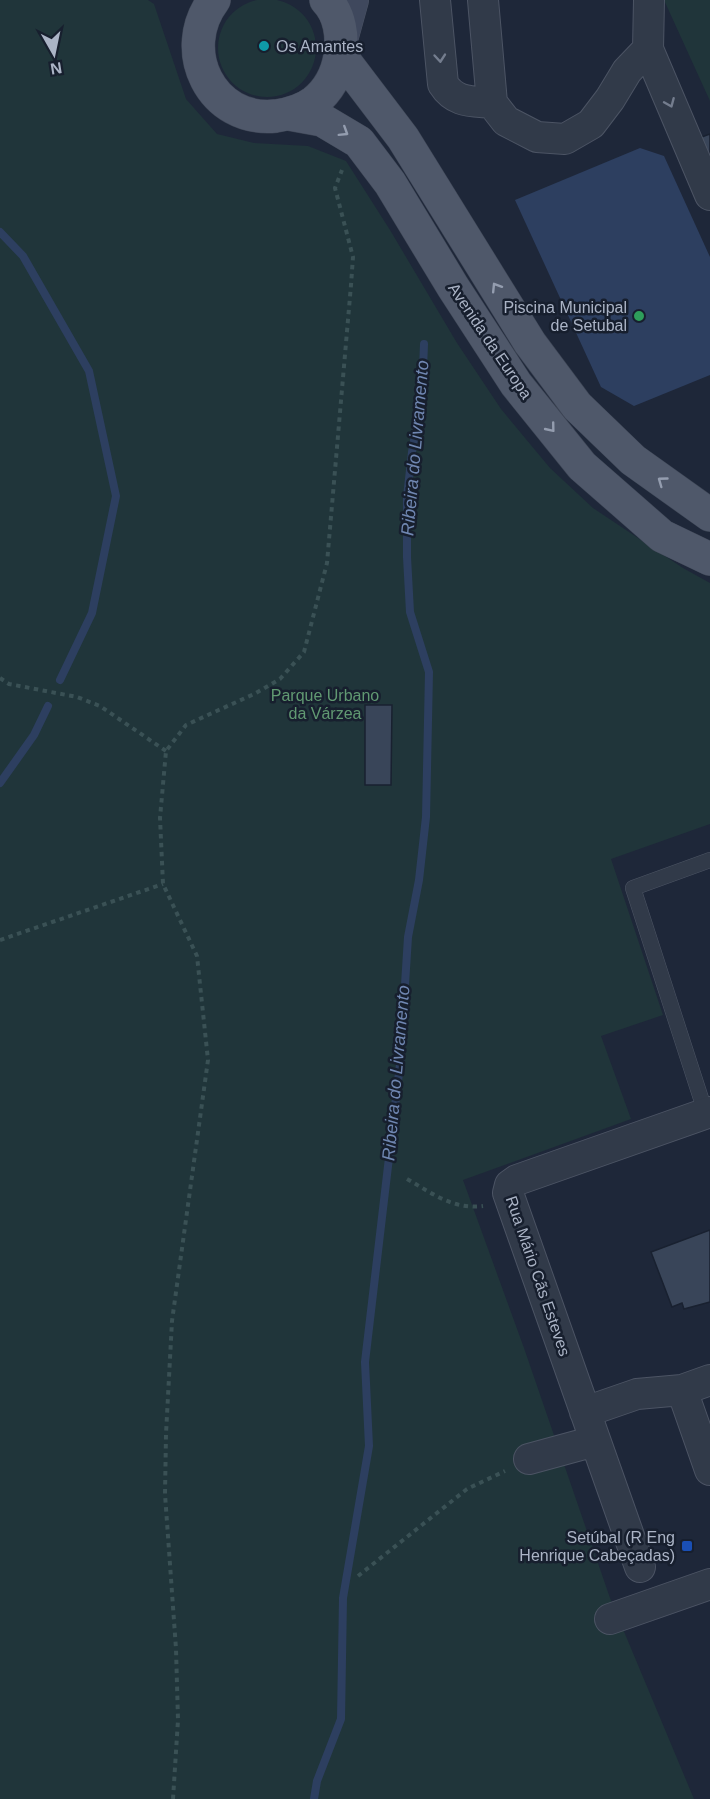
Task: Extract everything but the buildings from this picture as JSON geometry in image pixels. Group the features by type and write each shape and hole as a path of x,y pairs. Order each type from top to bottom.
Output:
{"main road":[{"path":"183,0 198,34"},
{"path":"214,0 205,12 198,34 198,57 205,79 219,98 238,111 261,117 289,114 305,108 324,94 336,74 352,0"},
{"path":"326,0 340,26 341,48"},
{"name":"Avenida da Europa","path":"341,48 404,138 530,343 577,406 633,460 710,515"},
{"name":"Avenida da Europa","path":"289,114 322,120 359,142 390,183 453,287 516,384 582,466 662,536 710,560"}],"street":[{"path":"435,0 443,84 448,93 458,99 492,103"},
{"path":"483,0 492,103 506,121 537,137 565,139 591,124 610,99 627,70 648,50"},
{"path":"650,0 648,50 710,195"},
{"name":"Rua Mário Cãs Esteves","path":"640,1567 508,1193 510,1185 517,1180 708,1113"},
{"path":"585,1412 637,1394 682,1390 710,1380"},
{"path":"682,1390 710,1470"},
{"path":"529,1459 595,1442"},
{"path":"610,1619 710,1584"}],"lane":[{"path":"708,1113 633,888 710,860"}],"path":[{"path":"173,1799 178,1720 176,1648 165,1494 167,1411 172,1321 208,1060 196,956 163,884 160,818 166,751 186,725 254,694 280,679 304,652 327,563 351,285 353,257 335,188 346,161"},
{"path":"0,678 9,684 78,697 100,706 166,751"},
{"path":"0,940 163,884"},
{"path":"407,1179 454,1205 473,1208 511,1203"},
{"path":"358,1576 467,1489 529,1459"}],"green space":[{"path":"267,-1 286,3 302,13 312,29 316,48 312,67 302,83 286,93 267,97 248,93 232,83 222,67 218,48 222,29 232,13 248,3"},
{"name":"Parque Urbano da Várzea","path":"0,0 148,0 154,4 186,99 217,134 254,143 308,146 346,161 457,343 501,409 550,468 593,508 683,568 710,583 710,824 611,859 663,1015 601,1036 631,1119 463,1180 524,1348 610,1598 694,1799 0,1799"},
{"path":"664,0 710,0 710,101"}],"water":[{"name":"Piscina Municipal de Setubal","path":"640,148 664,156 710,257 710,375 634,406 601,387 515,200"}],"waterway":[{"path":"0,232 23,256 89,371 116,496 92,613 60,680"},
{"name":"Ribeira do Livramento","path":"314,1799 317,1781 341,1719 343,1598 369,1446 365,1362 400,1064 408,937 419,880 426,817 429,672 410,612 407,557 407,497 422,395 424,344"},
{"path":"0,783 34,735 48,706"}],"place":[{"name":"Os Amantes","path":"264,46"},
{"name":"Piscina Municipal de Setubal","path":"639,316"},
{"name":"Setúbal (R Eng Henrique Cabeçadas)","path":"687,1546"}]}
